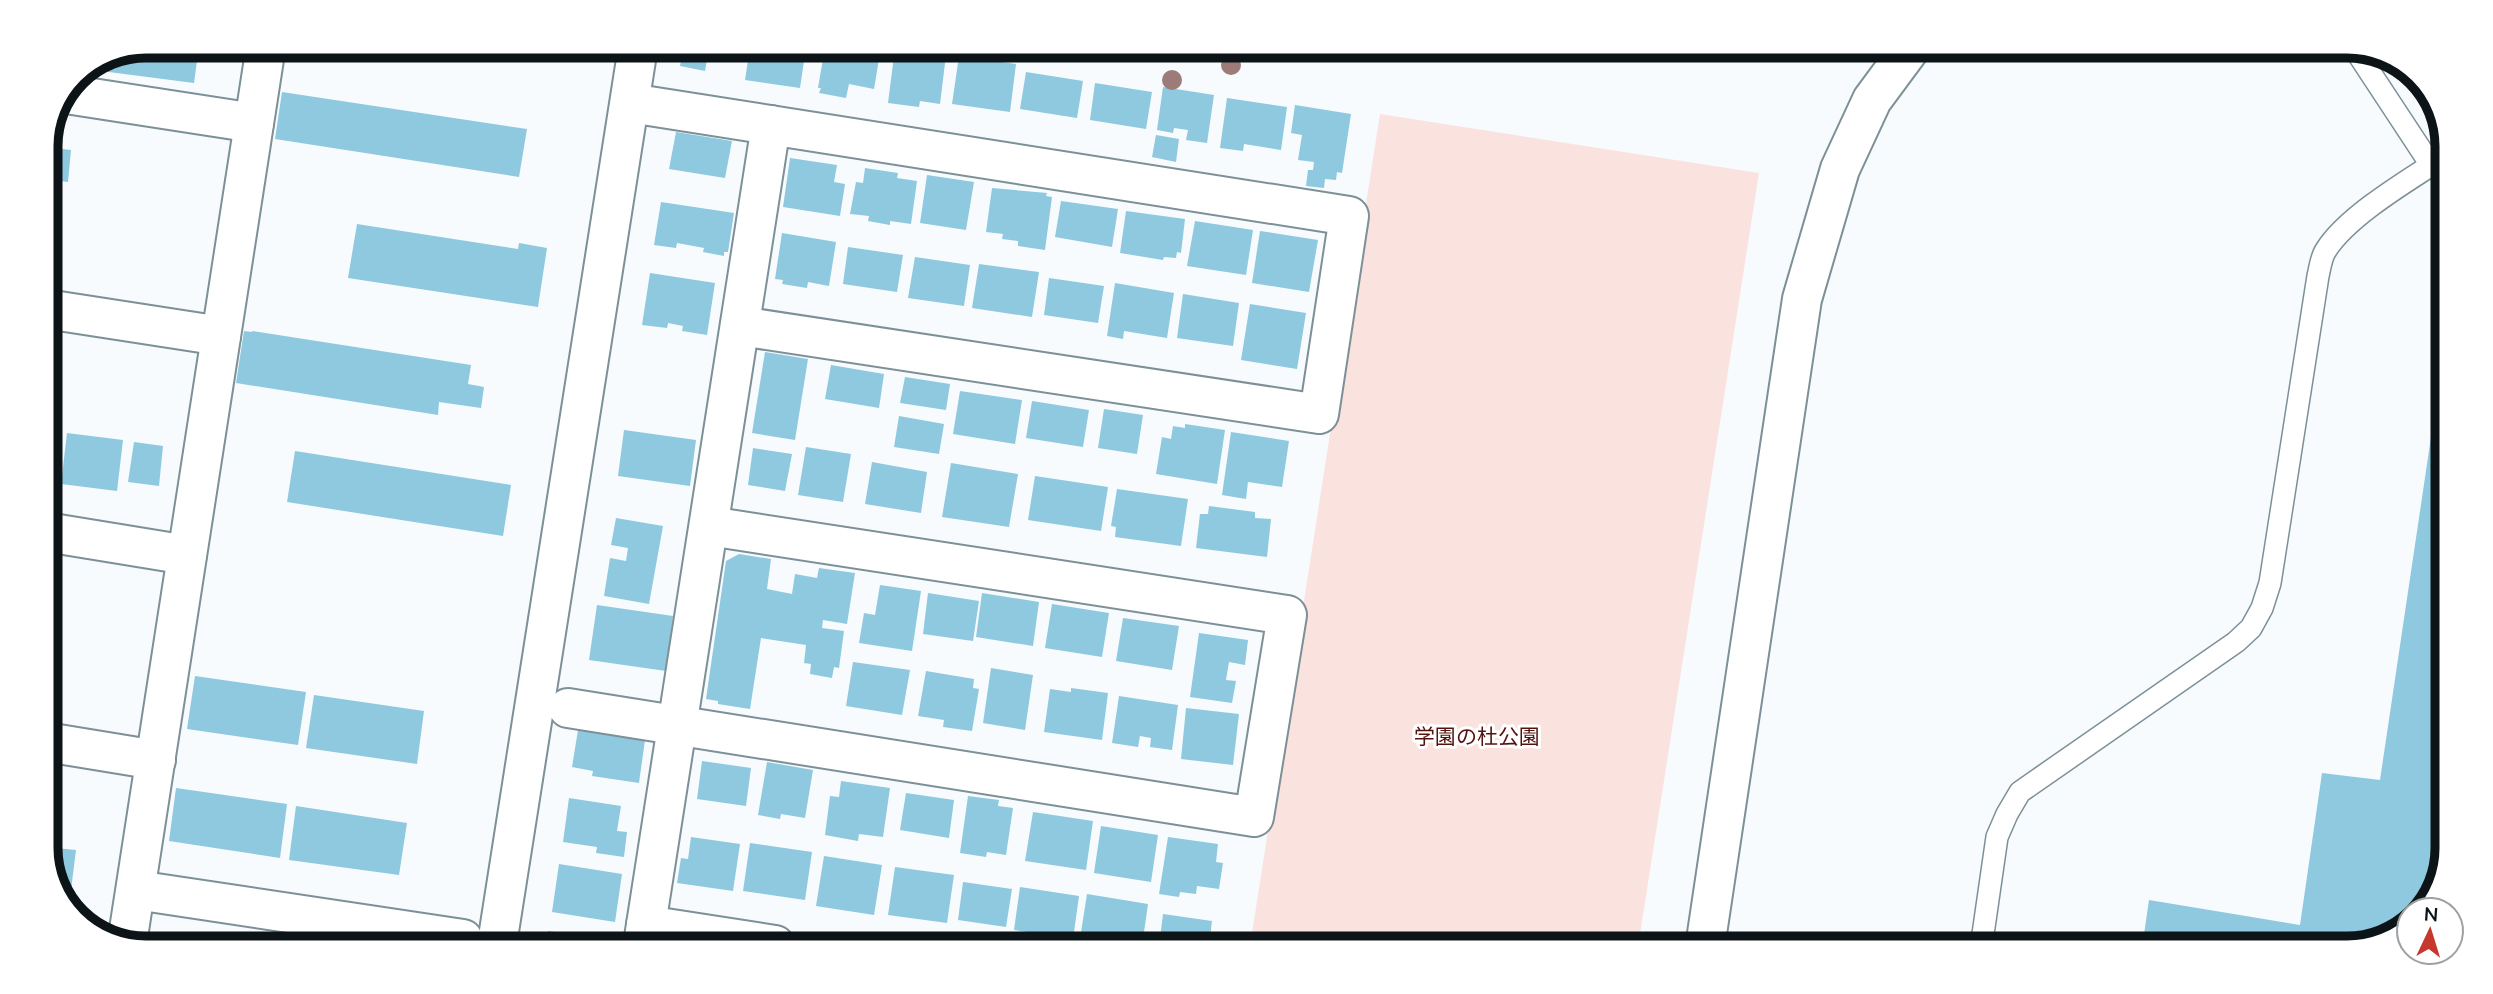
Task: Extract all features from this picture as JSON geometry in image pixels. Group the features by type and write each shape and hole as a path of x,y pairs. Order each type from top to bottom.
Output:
{"street":[{"path":"128,935 264,58"},
{"path":"481,936 636,58"},
{"path":"1707,936 1802,299 1840,169 1872,100 1903,58"},
{"path":"74,95 254,123"},
{"path":"630,103 1349,216 1319,414 740,326"},
{"path":"669,936 645,934 771,125"},
{"path":"58,311 221,336"},
{"path":"568,708 1254,817 1287,615 709,526"},
{"path":"58,534 187,555"},
{"path":"58,744 156,760"},
{"path":"135,890 440,936"}],"lane":[{"path":"2364,60 2435,155"},
{"path":"1983,936 1997,837 2020,792 2213,659 2251,628 2263,608 2270,583 2324,252 2336,236 2365,211 2435,163"}],"green space":[{"name":"学園の杜公園","path":"1380,114 1759,173 1640,936 1252,936"}],"building":[{"path":"197,58 194,83 101,71 128,59"},
{"path":"682,58 707,58 705,71 680,66"},
{"path":"748,58 804,58 800,88 745,80"},
{"path":"823,58 879,58 874,89 849,84 846,98 819,93 821,88 818,88"},
{"path":"894,58 946,58 940,104 920,101 919,107 888,103"},
{"path":"959,58 1016,64 1010,112 952,104"},
{"path":"1026,72 1083,81 1077,118 1020,109"},
{"path":"1095,83 1152,92 1146,129 1090,120"},
{"path":"1163,87 1214,95 1207,143 1186,140 1188,130 1174,128 1173,133 1157,130"},
{"path":"282,92 527,129 519,177 275,139"},
{"path":"1227,98 1287,107 1281,150 1244,144 1243,151 1220,148"},
{"path":"1295,105 1351,114 1342,173 1337,172 1336,180 1325,179 1324,188 1306,186 1308,170 1313,170 1314,162 1298,160 1302,135 1291,133"},
{"path":"676,132 732,141 725,178 669,169"},
{"path":"1156,135 1179,139 1176,162 1152,157"},
{"path":"58,148 71,150 68,182 58,181"},
{"path":"790,158 837,165 834,182 845,184 840,216 783,207"},
{"path":"865,168 898,173 897,178 917,181 911,224 890,221 890,225 868,221 869,216 850,214 856,182 863,183"},
{"path":"927,175 974,182 966,230 920,223"},
{"path":"992,188 1047,193 1046,196 1052,197 1045,250 1018,246 1018,241 1002,239 1003,234 986,232"},
{"path":"1061,201 1118,209 1112,247 1055,237"},
{"path":"661,202 734,213 728,252 724,252 724,256 703,252 704,248 677,243 676,248 654,245"},
{"path":"1126,211 1185,219 1181,253 1177,252 1176,258 1164,257 1163,260 1120,253"},
{"path":"1195,221 1253,230 1246,275 1187,266"},
{"path":"357,224 518,249 519,243 547,248 538,307 348,278"},
{"path":"1260,231 1318,240 1309,292 1252,283"},
{"path":"782,233 836,242 829,286 808,282 807,288 782,284 783,280 775,279"},
{"path":"848,247 903,255 897,292 843,284"},
{"path":"915,257 970,265 964,306 908,298"},
{"path":"979,264 1039,272 1032,317 972,308"},
{"path":"650,273 715,283 707,335 682,331 683,326 668,323 667,328 642,325"},
{"path":"1049,278 1104,286 1098,323 1044,315"},
{"path":"1115,283 1174,293 1167,338 1124,331 1123,339 1107,336"},
{"path":"1183,294 1239,303 1233,346 1177,338"},
{"path":"1250,304 1306,313 1297,369 1241,360"},
{"path":"244,331 471,365 468,384 484,387 481,408 439,402 438,415 236,383"},
{"path":"765,352 808,359 795,440 752,433"},
{"path":"831,365 884,374 879,408 825,399"},
{"path":"905,377 950,384 946,410 900,403"},
{"path":"960,391 1022,400 1015,444 953,434"},
{"path":"1032,401 1089,410 1083,447 1026,438"},
{"path":"1104,409 1143,415 1137,454 1098,448"},
{"path":"2435,410 2435,848 2434,866 2426,887 2421,896 2395,896 2395,922 2376,932 2359,935 2144,936 2149,900 2300,925 2322,773 2380,780"},
{"path":"899,416 944,424 939,454 894,447"},
{"path":"1185,424 1225,430 1217,484 1156,474 1162,437 1171,439 1173,426 1185,428"},
{"path":"624,430 696,440 690,486 618,476"},
{"path":"1231,432 1289,441 1282,487 1248,482 1246,499 1222,495"},
{"path":"67,433 123,440 117,491 61,484"},
{"path":"134,442 163,446 159,486 128,482"},
{"path":"806,447 851,454 843,502 798,495"},
{"path":"753,448 792,454 785,491 748,485"},
{"path":"295,451 511,485 503,536 287,502"},
{"path":"872,462 927,472 921,513 865,504"},
{"path":"951,463 1018,474 1009,527 942,517"},
{"path":"1035,476 1108,487 1101,531 1028,520"},
{"path":"1117,489 1188,499 1181,546 1115,537 1116,527 1111,526"},
{"path":"1209,506 1255,512 1255,518 1271,519 1267,557 1196,548 1200,514 1208,514"},
{"path":"616,518 663,526 649,604 604,596 610,558 626,561 628,548 611,545"},
{"path":"739,554 771,559 767,589 792,594 795,574 817,578 819,568 855,573 847,624 823,620 822,628 844,631 839,668 834,667 832,678 810,674 811,664 804,663 806,645 761,638 750,709 718,704 718,701 706,699 726,561"},
{"path":"880,585 921,591 912,651 859,643 864,613 875,615"},
{"path":"928,593 979,601 973,641 923,634"},
{"path":"982,593 1039,602 1033,646 976,637"},
{"path":"1052,604 1109,613 1102,657 1045,648"},
{"path":"597,605 673,616 666,671 589,660"},
{"path":"1123,618 1179,626 1172,670 1116,661"},
{"path":"1199,633 1248,640 1245,665 1229,662 1226,680 1236,681 1232,703 1190,697"},
{"path":"853,662 910,670 902,715 846,706"},
{"path":"991,668 1033,675 1025,730 983,723"},
{"path":"926,671 974,679 973,688 979,689 972,731 943,727 944,720 918,716"},
{"path":"195,676 306,692 298,745 187,729"},
{"path":"1071,688 1108,693 1102,740 1044,732 1050,689 1071,692"},
{"path":"314,695 424,711 417,764 306,748"},
{"path":"1119,696 1178,705 1172,750 1150,747 1151,738 1140,736 1138,747 1112,743"},
{"path":"1186,708 1239,714 1233,765 1181,759"},
{"path":"578,730 645,740 639,783 592,776 593,771 572,767"},
{"path":"702,761 751,768 746,806 697,799"},
{"path":"767,762 813,770 805,818 781,814 780,819 758,815"},
{"path":"841,781 890,788 883,837 859,834 858,841 825,835 830,796 839,797"},
{"path":"176,788 287,804 280,858 169,841"},
{"path":"906,793 954,800 949,838 900,830"},
{"path":"968,796 999,800 998,806 1013,808 1006,855 987,852 986,857 960,853"},
{"path":"569,798 621,806 617,831 627,832 624,857 596,853 597,847 563,842"},
{"path":"296,806 407,823 399,875 289,860"},
{"path":"1033,812 1093,821 1086,870 1025,861"},
{"path":"1101,826 1158,835 1151,882 1094,873"},
{"path":"691,837 740,844 733,891 677,883 681,858 688,859"},
{"path":"1168,837 1218,844 1216,862 1223,863 1219,889 1197,886 1196,894 1180,892 1179,897 1159,894"},
{"path":"750,843 812,852 805,900 743,891"},
{"path":"58,848 76,850 71,893 59,866"},
{"path":"824,856 882,865 874,915 816,906"},
{"path":"559,864 622,874 615,922 552,912"},
{"path":"895,867 954,875 947,923 888,915"},
{"path":"963,882 1012,889 1006,927 958,920"},
{"path":"1020,887 1079,896 1073,936 1014,930"},
{"path":"1087,894 1148,904 1143,936 1080,936"},
{"path":"1163,914 1212,921 1210,936 1160,936"},
{"path":"548,931 583,936 547,936"}]}
